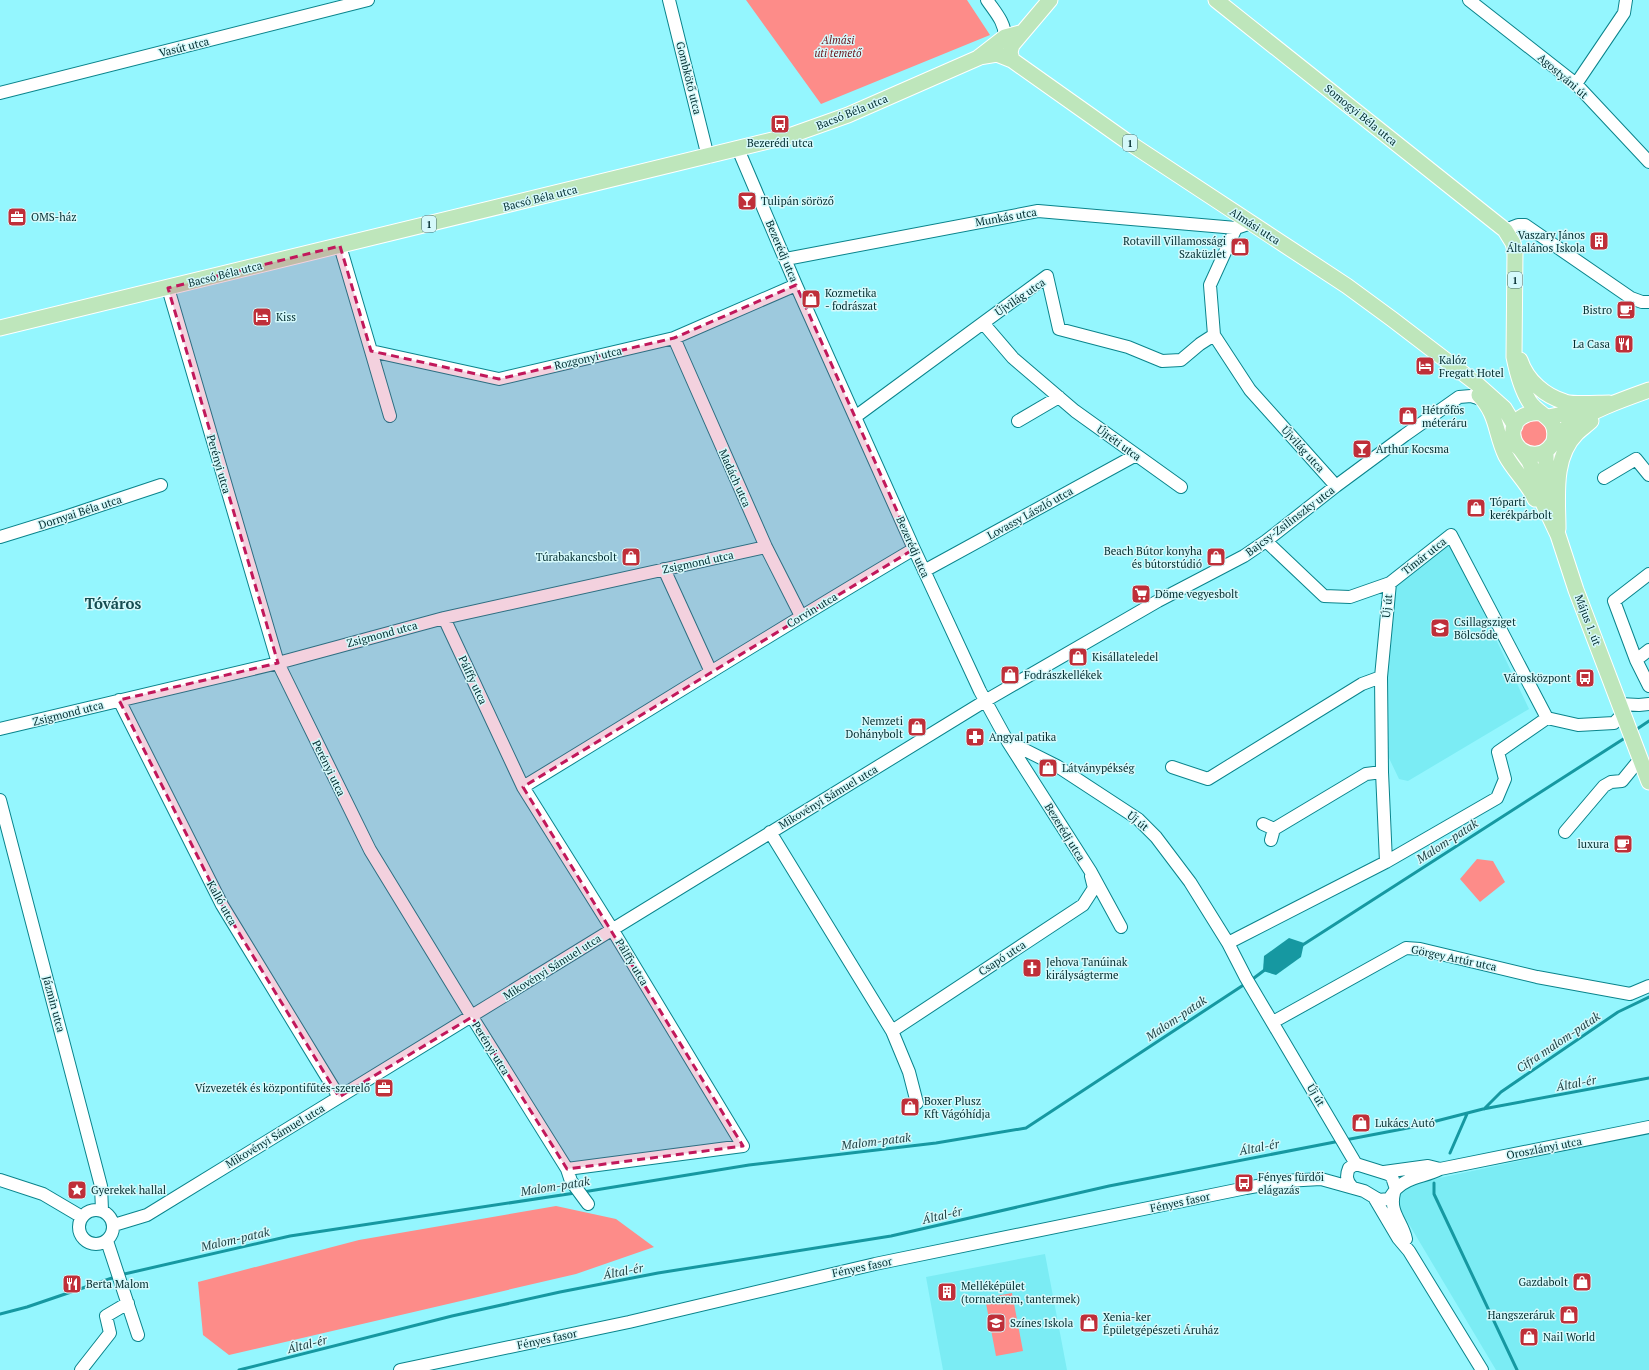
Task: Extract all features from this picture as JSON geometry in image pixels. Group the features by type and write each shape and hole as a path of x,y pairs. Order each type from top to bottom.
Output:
{"main road":[{"path":"1012,60 1010,52 1012,45 1020,33 1050,0"},
{"name":"Somogyi Béla utca","path":"1216,0 1505,230 1513,243 1515,251 1513,332"},
{"name":"Bacsó Béla utca","path":"0,328 708,157 789,136 833,121 978,58 1005,37 1020,33"},
{"name":"Almási utca","path":"978,58 997,54 1012,60 1125,140 1347,286 1477,384 1504,408 1515,426"},
{"name":"1","path":"1513,332 1523,368 1536,386 1548,395 1566,403 1612,403"},
{"name":"1","path":"1513,332 1514,357 1522,386 1529,401 1553,424 1555,429 1550,446"},
{"path":"1447,361 1484,400 1494,418 1507,457 1528,484 1540,511 1558,535"},
{"name":"1","path":"1550,446 1559,434 1570,425 1612,403 1649,390"},
{"path":"1558,535 1558,474 1564,455 1576,434 1612,403"},
{"name":"1","path":"1521,450 1514,439 1515,426 1522,416 1535,412 1544,415 1612,403"},
{"path":"1521,450 1532,455 1550,446"},
{"name":"Május 1. út","path":"1550,446 1546,471 1558,535"},
{"name":"Május 1. út","path":"1521,450 1529,461 1544,503 1558,535 1576,590 1649,782"}],"street":[{"name":"Vasút utca","path":"0,94 368,0"},
{"name":"Gombkötő utca","path":"669,0 708,157"},
{"path":"987,0 1000,19 1005,30 1005,37"},
{"name":"Agostyáni út","path":"1469,0 1576,84 1649,162"},
{"path":"1576,84 1624,13 1626,0"},
{"name":"Bezerédj utca","path":"738,149 796,285 914,549 985,701 1008,742 1091,872 1122,927"},
{"name":"Munkás utca","path":"786,259 1038,211 1236,228 1251,223"},
{"path":"1505,230 1518,225 1525,225 1631,298 1646,302"},
{"name":"Újvilág utca","path":"1236,228 1210,285 1214,336 1250,390 1336,486"},
{"path":"340,246 390,416"},
{"name":"Újvilág utca","path":"855,417 1047,276 1059,329 1128,347 1162,361 1181,360 1200,344 1214,336"},
{"name":"Rozgonyi utca","path":"371,351 499,379 674,338 796,285"},
{"name":"Perényi utca","path":"168,288 278,662 370,850 567,1169 571,1181 588,1204"},
{"name":"Újréti utca","path":"983,323 1013,358 1075,411 1181,488"},
{"name":"Madách utca","path":"674,338 766,547 801,616"},
{"path":"1464,379 1464,384 1459,397 1472,396 1484,400"},
{"path":"1018,421 1059,397"},
{"name":"Bajcsy-Zsilinszky utca","path":"985,701 1158,601 1244,556 1266,541 1404,435 1459,397"},
{"name":"Lovassy László utca","path":"924,571 1136,455"},
{"path":"1604,478 1636,459 1649,475"},
{"name":"Dornyai Béla utca","path":"0,536 68,516 161,485"},
{"name":"Tímár utca","path":"1266,541 1324,596 1350,597 1390,583 1451,535 1546,718"},
{"name":"Zsigmond utca","path":"0,729 278,662 444,618 766,547"},
{"name":"Corvin utca","path":"523,787 801,616 914,549"},
{"path":"664,569 711,672"},
{"path":"1649,574 1614,601 1636,660 1649,686"},
{"name":"Új út","path":"1386,862 1382,772 1381,677 1390,583"},
{"name":"Pálffy utca","path":"444,618 523,787 612,929 743,1146 567,1169"},
{"path":"1636,660 1649,650"},
{"path":"1172,767 1208,779 1362,684 1381,677"},
{"name":"Kalló utca","path":"119,700 222,905 339,1097"},
{"name":"Mikovényi Sámuel utca","path":"114,1225 147,1215 985,701"},
{"path":"1228,943 1386,862 1497,798 1506,779 1498,752 1546,718 1578,725 1614,723 1626,721 1639,705 1649,704"},
{"name":"Új út","path":"1008,742 1057,766 1138,819 1156,837 1190,882 1228,943 1249,982 1350,1152 1352,1168 1348,1181 1352,1186"},
{"path":"1565,832 1604,786 1611,782 1622,781 1640,759"},
{"path":"1269,831 1366,774 1382,772"},
{"name":"Jázmin utca","path":"0,800 101,1186 102,1210"},
{"path":"770,832 892,1031 909,1072 917,1103"},
{"name":"Csapó utca","path":"892,1031 1083,905 1094,888 1091,872"},
{"name":"Görgey Artúr utca","path":"1273,1022 1406,948 1420,949 1537,977 1630,994 1649,986"},
{"name":"Oroszlányi utca","path":"1375,1199 1389,1199 1401,1183 1431,1174 1440,1169 1649,1127"},
{"name":"Oroszlányi utca","path":"1384,1172 1428,1166 1440,1169"},
{"path":"1352,1168 1384,1172 1392,1177 1395,1191 1392,1202 1393,1209 1405,1235 1409,1251"},
{"name":"Fényes fasor","path":"1327,1179 1344,1174 1352,1168"},
{"name":"Fényes fasor","path":"400,1370 629,1322 876,1264 1246,1188 1306,1179 1327,1179 1352,1186 1364,1191 1375,1199"},
{"path":"0,1180 43,1194 82,1217"},
{"path":"1375,1199 1398,1238 1409,1251 1482,1370"},
{"path":"102,1210 111,1217 114,1225 113,1234 107,1241 99,1245 90,1244 83,1239 79,1224 82,1217 88,1212 102,1210"},
{"path":"107,1241 122,1282 138,1335"},
{"path":"81,1370 110,1334 106,1316 128,1303"}],"highlighted area":[{"path":"340,246 371,351 499,379 674,338 796,285 914,549 523,787 743,1146 567,1169 472,1017 339,1097 222,905 119,700 278,663 168,288"}],"shaded area":[{"name":"Csillagsziget Bölcsőde","path":"1451,544 1529,709 1408,781 1399,779 1388,756 1386,670 1393,585"},
{"path":"1289,938 1304,943 1301,957 1276,975 1263,971 1264,956"},
{"path":"1649,1133 1649,1370 1496,1370 1388,1189"},
{"name":"Színes Iskola","path":"1045,1254 1067,1370 943,1370 926,1277"}],"green space":[{"name":"Almási úti temető","path":"746,0 967,0 990,35 821,104"},
{"path":"1534,420 1543,424 1547,433 1543,442 1534,446 1525,442 1521,433 1525,424"},
{"path":"1477,859 1493,861 1505,882 1480,902 1460,879"},
{"path":"556,1206 616,1219 654,1247 576,1274 229,1355 203,1335 198,1282 359,1240"},
{"path":"1012,1293 1023,1351 996,1356 985,1298"}],"waterway":[{"name":"Malom-patak","path":"1634,731 1649,721"},
{"name":"Malom-patak","path":"1301,946 1628,736"},
{"name":"Malom-patak","path":"1250,981 1266,969"},
{"name":"Malom-patak","path":"583,1192 749,1165 936,1143 1026,1128 1245,984"},
{"name":"Cifra malom-patak","path":"1484,1109 1501,1092 1618,1012 1649,997"},
{"name":"Által-ér","path":"1345,1140 1413,1127 1483,1109 1649,1078"},
{"path":"1450,1153 1467,1114"},
{"name":"Által-ér","path":"239,1370 452,1316 560,1292 658,1273 891,1236 1109,1186 1340,1141"},
{"path":"1434,1183 1434,1194 1517,1370"},
{"name":"Malom-patak","path":"120,1275 290,1236 575,1193"},
{"name":"Malom-patak","path":"0,1314 27,1307 115,1277"}],"place":[{"name":"Bezerédi utca","path":"780,124"},
{"name":"Tulipán söröző","path":"747,201"},
{"name":"OMS-ház","path":"17,217"},
{"name":"Vaszary János Általános Iskola","path":"1599,241"},
{"name":"Rotavill Villamossági Szaküzlet","path":"1240,247"},
{"name":"Kozmetika - fodrászat","path":"811,299"},
{"name":"Bistro","path":"1626,310"},
{"name":"Kiss","path":"262,317"},
{"name":"La Casa","path":"1624,344"},
{"name":"Kalóz Fregatt Hotel","path":"1425,366"},
{"name":"Hétrőfös méteráru","path":"1408,416"},
{"name":"Arthur Kocsma","path":"1362,449"},
{"name":"Tóparti kerékpárbolt","path":"1476,508"},
{"name":"Túrabakancsbolt","path":"631,557"},
{"name":"Beach Bútor konyha és bútorstúdió","path":"1216,557"},
{"name":"Döme vegyesbolt","path":"1141,594"},
{"name":"Csillagsziget Bölcsőde","path":"1440,628"},
{"name":"Kisállateledel","path":"1078,657"},
{"name":"Fodrászkellékek","path":"1010,675"},
{"name":"Városközpont","path":"1585,678"},
{"name":"Nemzeti Dohánybolt","path":"917,727"},
{"name":"Angyal patika","path":"975,737"},
{"name":"Látványpékség","path":"1048,768"},
{"name":"luxura","path":"1623,844"},
{"name":"Jehova Tanúinak királyságterme","path":"1032,968"},
{"name":"Vízvezeték és központifűtés-szerelő","path":"384,1088"},
{"name":"Boxer Plusz Kft Vágóhídja","path":"910,1107"},
{"name":"Lukács Autó","path":"1361,1123"},
{"name":"Fényes fürdői elágazás","path":"1244,1183"},
{"name":"Gyerekek hallal","path":"77,1190"},
{"name":"Gazdabolt","path":"1582,1282"},
{"name":"Berta Malom","path":"72,1284"},
{"name":"Melléképület (tornaterem, tantermek)","path":"947,1292"},
{"name":"Hangszeráruk","path":"1569,1315"},
{"name":"Színes Iskola","path":"996,1323"},
{"name":"Xenia-ker Épületgépészeti Áruház","path":"1089,1323"},
{"name":"Nail World","path":"1529,1337"}],"district":[{"name":"Tóváros","path":"113,603"}]}
